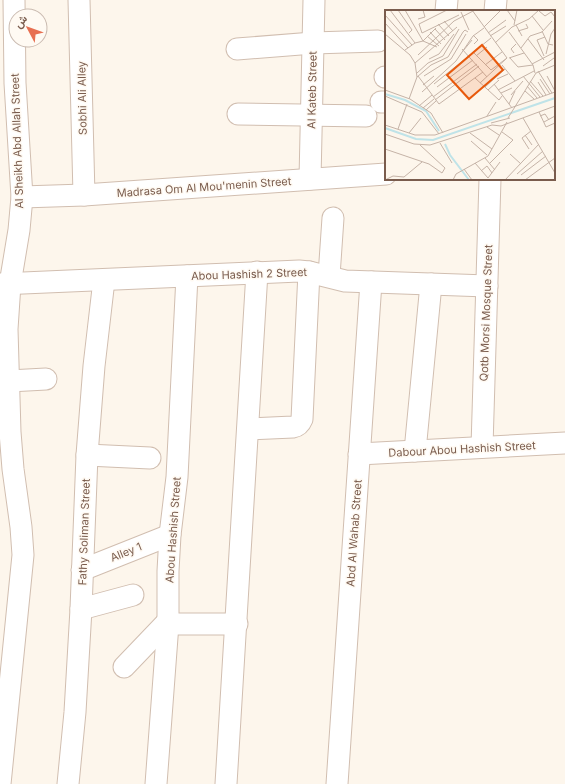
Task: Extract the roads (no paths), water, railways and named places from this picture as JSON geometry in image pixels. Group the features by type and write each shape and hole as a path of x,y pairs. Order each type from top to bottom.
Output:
{"street":[{"name":"Al Sheikh Abd Allah Street","path":"0,784 23,555 21,527 6,471 4,409 7,329 5,284 19,230 22,197 9,141 7,83 14,0"},
{"name":"Sobhi Ali Alley","path":"80,0 84,195"},
{"name":"Al Kateb Street","path":"310,179 314,0"},
{"path":"446,10 447,0"},
{"path":"495,10 496,0"},
{"path":"236,49 313,43 378,41"},
{"path":"238,114 366,116"},
{"name":"Madrasa Om Al Mou'menin Street","path":"22,197 84,195 385,174"},
{"name":"Qotb Morsi Mosque Street","path":"482,447 490,180"},
{"path":"329,276 333,218"},
{"path":"226,784 237,624 257,272"},
{"name":"Abou Hashish 2 Street","path":"5,284 257,272 309,272 345,281 487,286"},
{"path":"248,429 293,427 297,426 302,419 309,272"},
{"name":"Abou Hashish Street","path":"156,784 168,623 170,535 177,477 187,276"},
{"name":"Fathy Soliman Street","path":"68,784 75,712 81,609 87,455 94,366 104,280"},
{"name":"Abd Al Wahab Street","path":"337,784 371,282"},
{"path":"415,451 431,284"},
{"path":"6,371 46,379"},
{"name":"Dabour Abou Hashish Street","path":"359,454 565,443"},
{"path":"87,455 150,458"},
{"name":"Alley 1","path":"82,570 170,535"},
{"path":"81,609 134,595"},
{"path":"124,667 168,623 237,624"}]}
